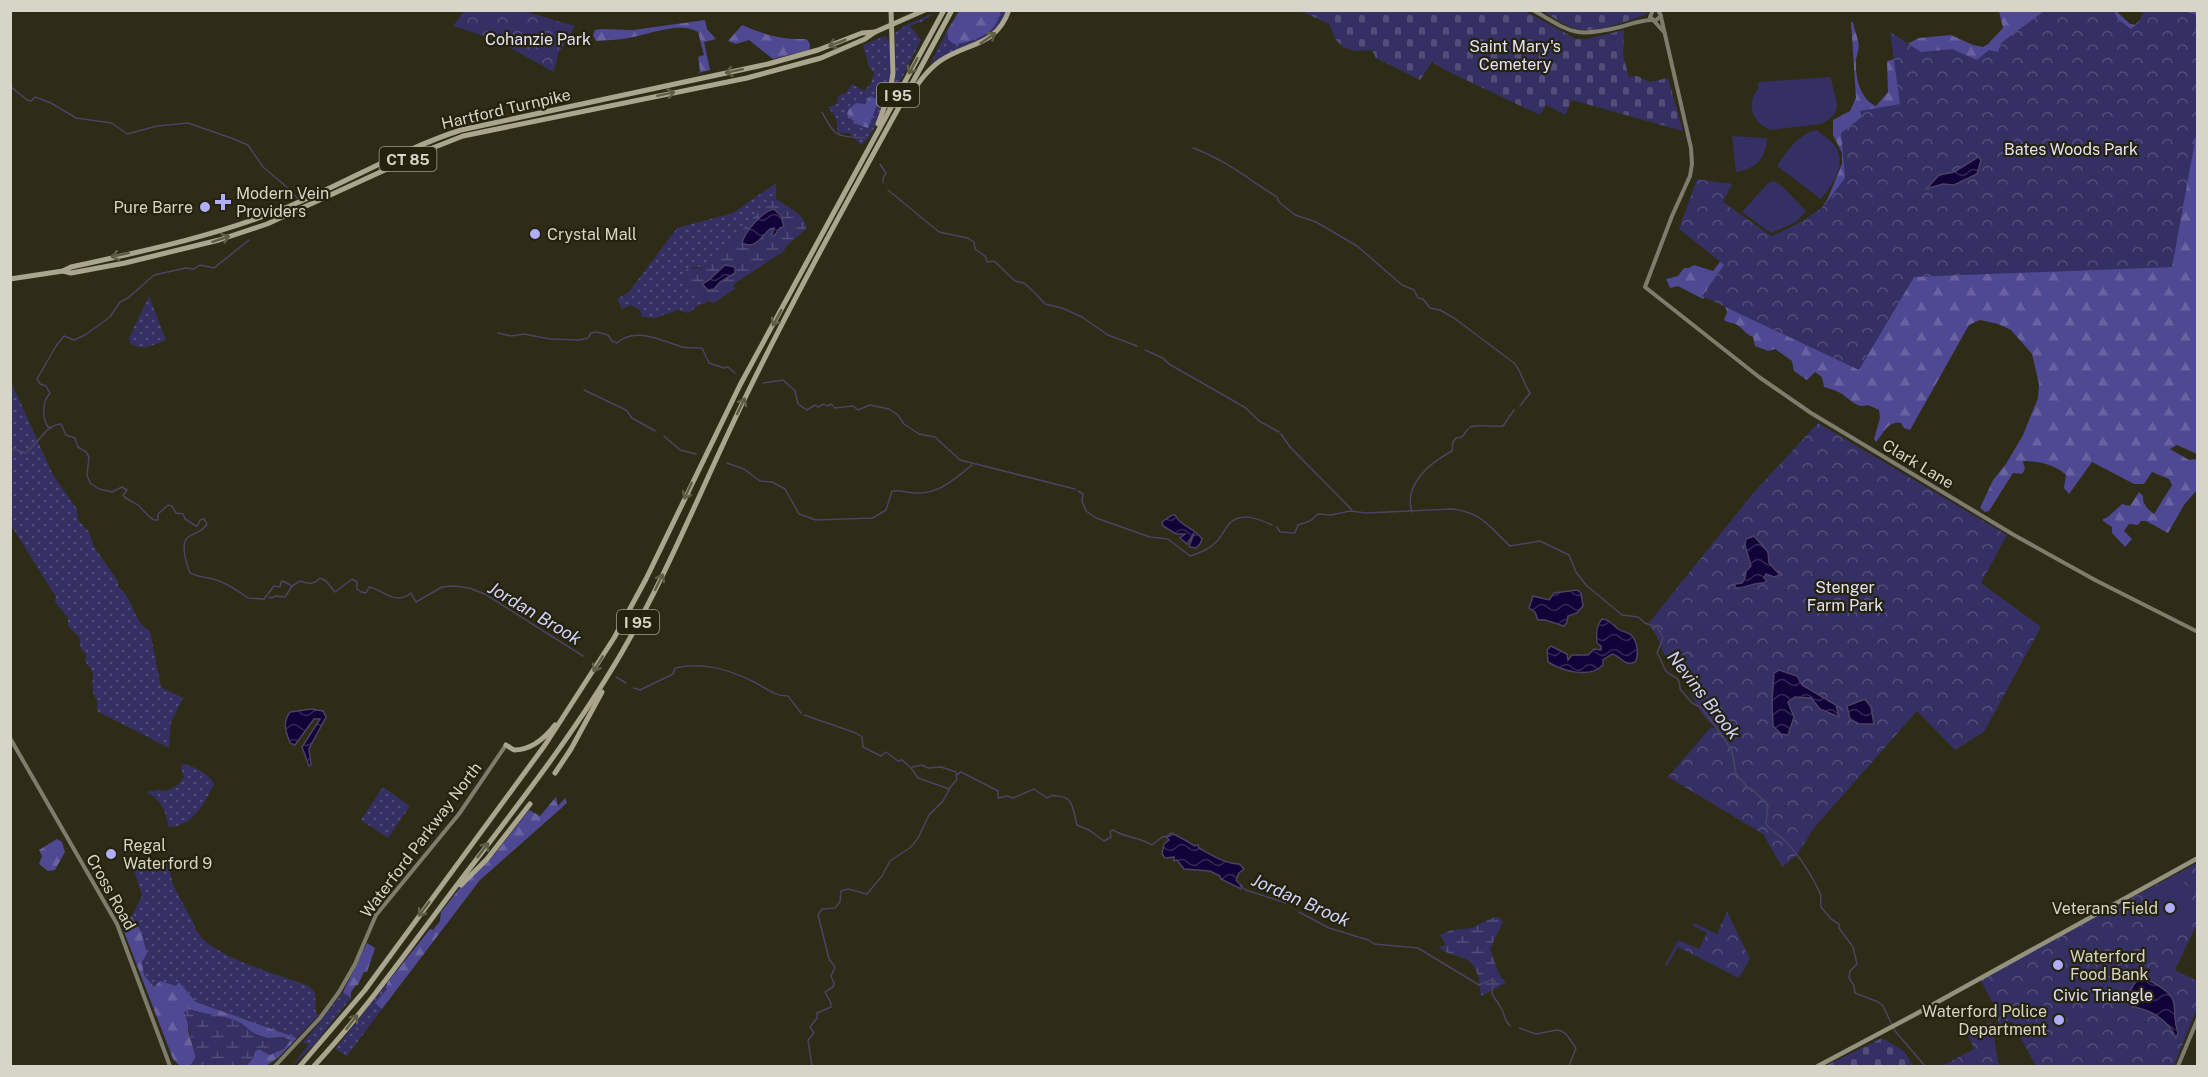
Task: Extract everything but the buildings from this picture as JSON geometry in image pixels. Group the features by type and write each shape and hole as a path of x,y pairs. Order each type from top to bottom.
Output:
{"highway":[{"path":"855,174 885,110 890,92 893,57 891,10"},
{"name":"Hartford Turnpike","path":"10,279 63,271 250,221 309,201 463,136 747,78 804,63 862,40 925,10"},
{"name":"I 95","path":"314,1066 344,1032 561,748 623,651 663,575 743,400 776,335 952,10"},
{"path":"887,131 926,73 950,55 991,38 1004,23 1009,10"},
{"name":"I 95","path":"300,1066 339,1023 364,990 545,745 584,688 635,601 736,393 943,13"},
{"name":"Hartford Turnpike","path":"63,271 71,273 90,270 177,251 251,229 425,144 461,130 783,60 863,33 875,32"},
{"path":"686,81 688,90"},
{"path":"250,221 251,229"},
{"path":"174,243 177,251"},
{"path":"555,773 571,749 623,651"},
{"path":"506,745 518,750 539,741 552,729 584,688"},
{"path":"434,916 487,859 530,804"}],"main road":[{"path":"1533,10 1579,34 1596,33 1640,21 1658,20 1661,13"},
{"path":"1640,21 1652,11"},
{"path":"1652,11 1653,20 1663,31"},
{"path":"1661,13 1663,31"},
{"name":"Clark Lane","path":"1663,31 1691,148 1692,164 1690,176 1645,287 1759,377 1802,407 2014,535 2095,580 2198,632"},
{"name":"Cross Road","path":"10,738 117,924 170,1066"},
{"name":"Waterford Parkway North","path":"274,1066 320,1018 339,992 355,964 376,915 459,814 506,745"},
{"path":"1818,1066 2198,858"},
{"path":"2178,1066 2198,1018"}],"green space":[{"path":"1649,10 1643,16 1592,30 1568,26 1542,11"},
{"name":"Cohanzie Park","path":"464,11 524,11 575,26 558,54 554,72 494,39 453,26"},
{"path":"959,11 1001,11 995,25 985,35 975,40 954,44 948,39 947,31"},
{"path":"1001,11 1006,11 992,34 930,64 947,31 947,37 958,44 973,39 990,30"},
{"name":"Saint Mary's Cemetery","path":"1301,11 1525,11 1576,39 1587,39 1624,30 1623,55 1629,77 1637,76 1650,82 1668,78 1683,131 1572,100 1565,115 1546,105 1540,115 1432,62 1420,80 1376,58 1372,50 1355,51 1343,47 1336,40 1329,24"},
{"name":"Bates Woods Park","path":"1999,11 2116,11 2130,24 2135,25 2147,11 2197,11 2197,454 2177,445 2170,449 2189,460 2197,459 2197,490 2184,505 2168,533 2146,521 2141,521 2138,525 2129,524 2124,531 2132,539 2125,547 2112,533 2112,527 2103,519 2122,504 2130,506 2139,492 2146,506 2154,514 2172,485 2169,479 2152,472 2144,484 2134,484 2092,462 2069,494 2064,488 2066,475 2062,471 2046,464 2023,461 2025,469 2022,474 2013,473 1989,511 1985,512 1980,508 1993,480 2006,464 2023,435 2038,398 2039,384 2032,354 2011,330 1980,320 1969,325 1910,430 1904,428 1901,423 1892,424 1886,428 1876,442 1874,439 1880,418 1879,410 1868,405 1857,405 1840,393 1824,387 1822,377 1815,372 1807,380 1794,371 1792,361 1775,349 1768,351 1755,346 1753,337 1737,325 1724,320 1727,312 1725,306 1706,296 1703,299 1678,286 1670,288 1666,279 1678,276 1684,268 1694,265 1713,271 1722,259 1732,258 1819,213 1842,164 1842,153 1833,135 1833,120 1850,111 1856,98 1851,22 1853,22 1859,43 1856,67 1860,87 1866,98 1876,106 1888,92 1887,61 1895,59 1909,43 1919,38 1951,35 1983,47 2003,28"},
{"name":"Bates Woods Park","path":"2044,11 2114,11 2118,19 2131,29 2138,23 2144,11 2184,11 2197,15 2197,130 2172,267 1914,277 1859,370 1702,296 1724,265 1679,229 1697,179 1732,184 1723,202 1771,236 1798,224 1823,207 1845,178 1841,133 1862,117 1860,111 1900,104 1890,32 1921,52 1952,49 1977,60 1989,50 1998,52 2001,43"},
{"path":"936,12 910,26 921,40 892,98 896,68 895,33 906,25"},
{"path":"705,20 707,29 716,39 704,42 710,70 698,73 700,71 698,57 704,55 698,32 691,29 673,28 629,38 596,41 593,35 595,30 601,29 633,30"},
{"path":"742,25 773,36 806,39 810,49 773,59 749,40 736,44 728,41"},
{"path":"885,36 890,45 892,58 887,92 875,126 861,145 849,133 838,133 836,118 828,107 837,104 838,96 846,93 852,84 864,91 871,83 874,73 869,67 863,45"},
{"path":"1831,77 1837,109 1829,119 1821,124 1770,130 1757,121 1752,112 1752,101 1758,88 1758,82"},
{"path":"870,96 879,100 868,128 856,124 847,114 856,103 865,104"},
{"path":"1817,130 1835,146 1840,160 1837,174 1821,199 1777,166 1799,139"},
{"path":"1732,136 1767,138 1765,151 1759,161 1749,168 1736,172"},
{"path":"1774,181 1782,186 1806,211 1796,222 1771,233 1742,212 1768,183"},
{"path":"776,183 776,199 772,199 707,267 693,267 697,294 708,302 688,313 678,310 655,318 642,317 640,310 631,305 622,309 617,299 629,292 677,228 733,213"},
{"path":"776,199 803,219 806,229 786,246 784,251 734,284 733,287 736,288 714,303 700,297 681,280 687,269 707,267 770,200"},
{"path":"149,296 166,340 148,347 134,346 130,343 129,338"},
{"path":"11,382 53,475 77,509 78,520 89,532 94,547 118,581 118,587 128,597 139,621 150,631 161,687 183,698 171,722 169,748 97,711 97,700 93,690 93,672 85,661 86,654 81,649 79,637 68,626 68,618 55,602 56,597 11,525"},
{"name":"Stenger Farm Park","path":"1818,423 2007,535 1981,583 2041,627 1984,732 1955,750 1917,711 1814,828 1797,855 1782,867 1763,834 1668,777 1711,727 1722,731 1701,712 1686,683 1666,657 1657,636 1648,624 1754,492"},
{"path":"182,764 200,771 214,784 202,806 191,818 185,823 169,827 162,807 146,792 167,791 179,784 184,777"},
{"path":"383,787 410,806 388,838 361,820"},
{"path":"556,797 558,806 565,798 567,803 480,880 382,1009 375,1003 387,989 387,983 430,929 433,930 440,921 441,912 459,889 494,855 529,810 540,816"},
{"path":"57,839 62,842 65,852 55,870 48,871 39,864 42,856 39,850"},
{"path":"168,862 173,885 199,935 210,945 262,970 309,986 315,993 316,1013 319,1015 297,1038 196,1002 179,982 176,986 155,988 144,975 137,922 132,916 142,896 134,870"},
{"name":"Civic Triangle","path":"2197,863 2197,928 2175,970 2197,981 2197,1008 2174,1066 2036,1066 2011,1021 2000,1028 1993,1004 1980,979"},
{"name":"Veterans Field","path":"2180,878 2190,894 2191,912 2182,928 2166,938 2145,902 2158,889"},
{"path":"1727,911 1750,959 1739,978 1678,947 1667,966 1665,965 1678,940 1699,949 1707,933 1693,926 1694,923 1717,934"},
{"path":"132,916 141,932 147,953 142,962 144,975 154,987 160,981 176,986 179,982 196,1002 297,1038 279,1057 266,1066 246,1066 253,1058 255,1051 259,1049 270,1055 285,1037 267,1038 250,1032 240,1023 188,1009 188,1031 196,1057 190,1066 180,1066 173,1059 121,924"},
{"path":"1494,917 1499,917 1503,922 1490,949 1499,974 1506,983 1481,996 1478,976 1473,966 1466,959 1439,947 1446,945 1440,935 1451,930 1472,928"},
{"path":"367,943 375,948 367,972 364,972 358,985 351,992 351,998 343,992"},
{"path":"387,983 387,989 375,1003 382,1009 347,1056 335,1049"},
{"path":"343,992 351,998 314,1045 292,1066 309,1044 303,1043"},
{"path":"188,1009 233,1019 263,1037 291,1040 284,1049 270,1055 260,1049 255,1051 253,1058 246,1066 190,1066 196,1057 184,1013"},
{"path":"1991,1021 1999,1066 1942,1066 1974,1049 1968,1035"},
{"path":"1882,1038 1904,1051 1913,1066 1825,1066"}],"water":[{"path":"1978,157 1981,160 1977,174 1954,185 1943,184 1926,189 1939,175 1954,172"},
{"path":"774,209 781,216 784,227 780,228 774,236 772,235 774,228 770,229 754,244 742,243 755,223 764,214"},
{"path":"725,265 735,267 735,273 720,282 714,289 708,290 702,284"},
{"path":"1175,515 1202,539 1196,548 1189,547 1194,533 1187,544 1180,538 1185,534 1176,534 1163,526 1162,522"},
{"path":"1754,536 1768,552 1769,563 1780,575 1774,577 1766,574 1764,578 1767,580 1764,583 1735,588 1735,584 1742,583 1746,571 1751,566 1745,545 1746,539"},
{"path":"1577,590 1581,593 1583,606 1577,613 1568,616 1564,626 1538,620 1535,612 1529,608 1533,596 1549,600 1554,593"},
{"path":"1602,619 1630,634 1637,648 1635,662 1625,662 1612,654 1603,660 1603,665 1584,673 1568,671 1548,662 1547,650 1551,646 1567,654 1568,660 1572,655 1588,655 1594,649 1601,650 1601,646 1597,643 1597,633"},
{"path":"1779,670 1797,676 1802,685 1836,705 1839,717 1820,709 1811,698 1795,697 1788,702 1794,717 1788,735 1781,734 1773,726 1772,702 1774,673"},
{"path":"1865,699 1871,707 1874,724 1859,724 1850,719 1847,706"},
{"path":"311,709 323,711 326,717 309,749 311,765 309,766 302,747 320,719 314,719 295,745 290,743 285,724 290,712"},
{"path":"1171,833 1195,846 1198,845 1199,848 1218,859 1240,864 1244,869 1236,880 1242,886 1241,889 1210,871 1184,869 1177,860 1174,861 1174,857 1165,858 1162,854 1164,844 1169,840 1167,837"},
{"path":"2137,977 2146,979 2170,994 2173,999 2178,1033 2176,1038 2159,1018 2126,1001 2126,995"}],"waterway":[{"path":"10,86 27,100 31,101 35,97 51,103 76,118 112,123 127,134 157,126 188,123 231,138 248,145 263,167 297,198"},
{"path":"822,112 837,134 864,138"},
{"path":"1193,148 1236,170 1277,197 1279,202 1295,215 1316,222 1357,246 1402,285 1414,290 1418,298 1423,299 1430,308 1440,310 1454,318 1514,363 1530,393 1520,406"},
{"path":"880,164 886,173 883,183"},
{"path":"888,190 939,232 968,238 974,242 975,249 985,256 987,262 994,261 1015,281 1024,283 1045,304 1062,308 1082,317 1108,335 1137,346"},
{"path":"51,427 48,427 44,415 45,401 50,393 46,386 40,384 37,379 64,336 74,340 85,335 110,317 120,302 128,298 154,275 186,268 194,269 200,265 214,268 249,240"},
{"name":"Nevins Brook","path":"498,333 511,336 524,334 550,339 579,340 588,338 591,333 597,332 608,335 612,341 617,343 632,336 649,336 682,347 702,348 709,363 724,368 728,367 735,373"},
{"path":"1145,350 1163,358 1169,364 1246,408 1259,421 1279,432"},
{"name":"Nevins Brook","path":"763,383 783,380 795,391 798,404 807,410 815,405 818,407 824,404 827,406 831,404 835,408 853,406 858,410 870,405 889,409 898,415 904,424 919,434 935,437 960,460 1075,489"},
{"path":"584,390 626,410 632,418 655,431"},
{"path":"1470,427 1503,426 1514,410"},
{"name":"Jordan Brook","path":"10,448 25,453 50,428 61,424 66,435 75,438 78,447 89,457 87,475 90,483 99,489 112,492 122,487 127,490 123,495 154,520 158,520 158,514 168,505 172,506 176,513 183,514 185,519 196,526 200,520 204,519 207,524 205,527 185,541 185,556 190,573 222,582 248,598 264,599 274,586 280,587 283,581 292,586 300,581 313,583 320,578 326,581 335,592 352,579 357,582 357,589 361,592 366,593 369,587 395,598 405,597 411,593 416,602 442,587 469,588 485,594 583,656"},
{"path":"1412,512 1411,492 1420,475 1452,451 1453,442 1456,438 1462,437 1468,429"},
{"path":"1281,434 1290,447 1352,510"},
{"path":"664,436 680,450 696,454"},
{"path":"727,463 744,469 760,481 772,482 785,489 799,514 816,520 873,518 886,510 892,491 916,493 932,491 946,485 972,465"},
{"name":"Nevins Brook","path":"1078,491 1083,494 1082,501 1086,511 1096,518 1150,537 1168,539 1190,556 1212,545 1229,524 1239,518 1250,517 1272,525"},
{"name":"Nevins Brook","path":"1277,527 1280,532 1295,533 1298,525 1310,521 1318,514 1331,515 1350,511 1366,513 1452,509 1462,511 1485,522 1510,546 1540,541 1569,555 1576,572 1586,585 1622,615 1638,617 1645,623 1658,628 1663,638 1657,653 1665,669 1677,679 1680,689 1692,703 1702,708 1723,737 1732,751 1736,774 1768,805 1766,823 1768,827 1777,833 1799,857 1820,893 1821,907 1831,919 1839,924 1839,928 1853,947 1857,964 1850,971 1849,978 1855,993 1883,1006 1895,1031 1925,1066"},
{"name":"Jordan Brook","path":"269,597 285,597 292,586"},
{"name":"Jordan Brook","path":"634,688 640,690 673,674 675,668 705,666 735,673 774,693 788,696 801,713"},
{"name":"Jordan Brook","path":"616,677 626,683"},
{"name":"Jordan Brook","path":"804,715 856,733 862,737 863,747 881,756 886,752 898,761 902,760 918,778 949,789 957,779 956,775 961,772 998,791 998,798 1007,796 1013,798 1034,789 1047,798 1063,797 1070,801 1077,825 1089,830 1104,841 1111,837 1110,831 1113,830 1152,845 1162,837 1170,836"},
{"name":"Jordan Brook","path":"912,767 922,765 928,768 941,767 956,772"},
{"path":"812,1066 808,1040 814,1033 810,1027 817,1018 817,1013 831,1007 825,992 833,987 831,976 835,967 829,959 818,915 822,909 835,908 840,902 841,891 848,889 867,894 882,876 890,861 911,847 929,815 943,801 949,790"},
{"name":"Jordan Brook","path":"1240,886 1286,903"},
{"name":"Jordan Brook","path":"1299,912 1329,928 1374,944 1418,948 1479,985 1491,980 1495,981 1492,994 1510,1026"},
{"name":"Jordan Brook","path":"1519,1028 1536,1034 1557,1030 1566,1034 1576,1048 1569,1066"}],"place":[{"name":"Modern Vein Providers","path":"223,202"},
{"name":"Pure Barre","path":"205,207"},
{"name":"Crystal Mall","path":"535,234"},
{"name":"Regal Waterford 9","path":"111,854"},
{"name":"Veterans Field","path":"2170,908"},
{"name":"Waterford Food Bank","path":"2058,965"},
{"name":"Waterford Police Department","path":"2059,1020"}]}
